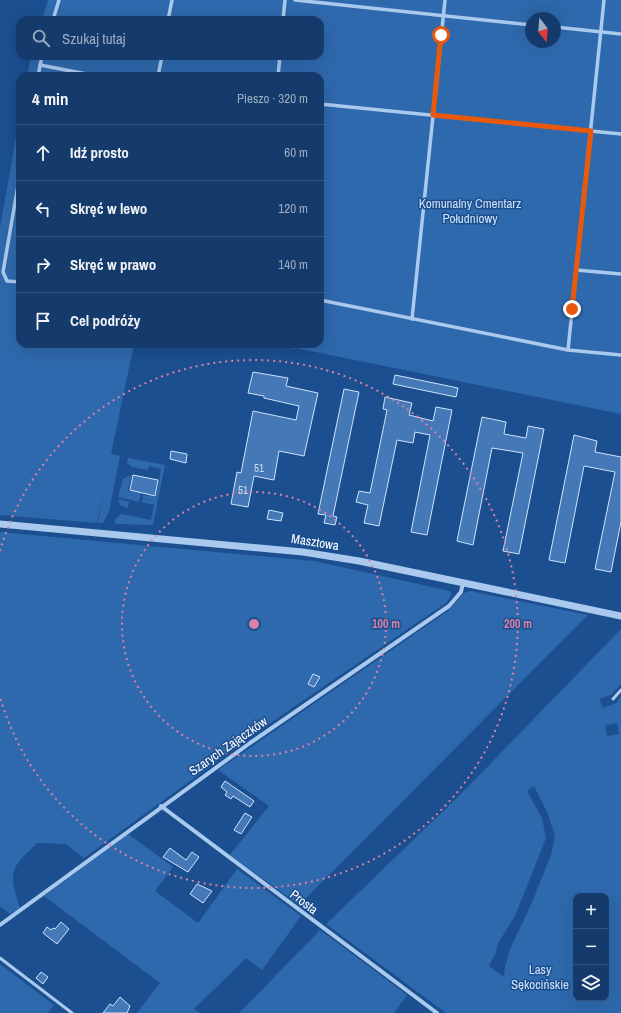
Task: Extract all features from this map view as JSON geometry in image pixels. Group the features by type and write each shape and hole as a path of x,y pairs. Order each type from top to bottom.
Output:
{"street":[{"path":"54,16 59,0"},
{"path":"169,16 172,0"},
{"path":"283,16 285,0"},
{"path":"295,0 525,24"},
{"path":"412,319 445,0"},
{"path":"568,350 604,0"},
{"path":"561,28 621,34"},
{"path":"39,72 41,60"},
{"path":"159,72 161,60"},
{"path":"278,72 280,60"},
{"path":"40,65 76,72"},
{"path":"324,104 621,134"},
{"path":"16,197 3,272 7,281 16,282"},
{"path":"576,270 621,274"},
{"path":"324,301 568,350 621,355"},
{"name":"Masztowa","path":"0,524 303,552 359,561 621,616"},
{"name":"Szarych Zajączków","path":"0,925 161,806 449,606 461,592 463,583"},
{"name":"Prosta","path":"161,806 437,1013"}],"lane":[{"path":"613,699 621,690"},
{"path":"0,958 72,1013"}],"green space":[{"name":"Komunalny Cmentarz Południowy","path":"48,0 621,0 621,414 296,348 324,348 324,72 28,72 30,60 324,60 324,16 43,16"},
{"path":"16,137 16,348 133,348 111,454 120,456 109,512 103,523 98,523 104,489 97,523 0,515 0,228"},
{"path":"128,458 165,465 153,525 115,524 115,519 121,514 151,520 154,505 142,502 142,499 155,501 142,498 143,495 156,497 161,469 149,466 148,470 132,467 127,463"},
{"path":"132,474 128,490 141,493 139,502 118,497 123,479"},
{"path":"118,499 129,502 128,508 120,505"},
{"path":"0,532 314,561 450,591 452,594 446,603 263,728 84,858 66,844 37,843 21,859 14,872 14,886 20,908 10,914 0,906"},
{"path":"470,591 588,615 299,905 230,855 269,806 218,770 448,611 464,593"},
{"name":"Lasy Sękocińskie","path":"621,629 621,684 611,695 599,699 603,708 616,703 621,696 621,1013 446,1013 326,924 460,795","holes":["617,723 619,734 607,736 605,725","534,786 548,814 555,836 551,855 530,907 510,949 504,977 489,966 496,953 497,945 515,916 546,838 542,818 527,791"]},
{"path":"128,834 173,867 155,891 198,923 237,869 301,916 262,970 246,958 194,1009 200,1013 137,1013 160,983 44,896"},
{"path":"320,930 407,995 394,1013 239,1013"},
{"path":"0,964 54,1005 48,1013 0,1013"}],"building":[{"path":"253,372 288,378 286,386 318,393 304,456 279,451 274,480 254,476 248,507 231,504 237,472 241,473 253,411 296,420 299,406 248,393"},
{"path":"395,375 458,388 456,397 393,384"},
{"path":"344,389 359,392 333,516 337,517 335,525 324,523 326,515 318,514"},
{"path":"385,397 412,403 409,415 433,421 436,407 452,410 427,535 411,532 430,435 415,432 413,443 397,440 379,526 364,523 368,505 356,502 359,491 370,493 387,410 383,409"},
{"path":"482,417 506,422 504,434 526,438 528,426 544,429 519,554 503,551 523,453 492,448 473,545 457,541"},
{"path":"574,435 597,441 595,452 621,457 621,522 611,572 595,569 615,472 584,466 565,563 549,560"},
{"path":"171,451 187,454 186,463 170,459"},
{"path":"133,475 158,480 155,496 130,490"},
{"path":"269,510 283,513 281,521 267,519"},
{"path":"313,674 320,677 314,687 308,684"},
{"path":"225,781 254,801 250,807 233,796 231,799 225,795 227,792 221,787"},
{"path":"245,813 252,817 241,834 234,830"},
{"path":"170,848 186,860 192,852 199,857 188,872 163,857"},
{"path":"197,884 212,891 203,903 190,894"},
{"path":"61,922 69,929 57,944 43,933 47,927 51,930 53,928 55,929"},
{"path":"41,972 48,977 43,984 36,978"},
{"path":"120,997 130,1006 127,1013 103,1013 110,1004 113,1006"}],"route":[{"path":"441,35 433,115 591,131 572,309"}]}
